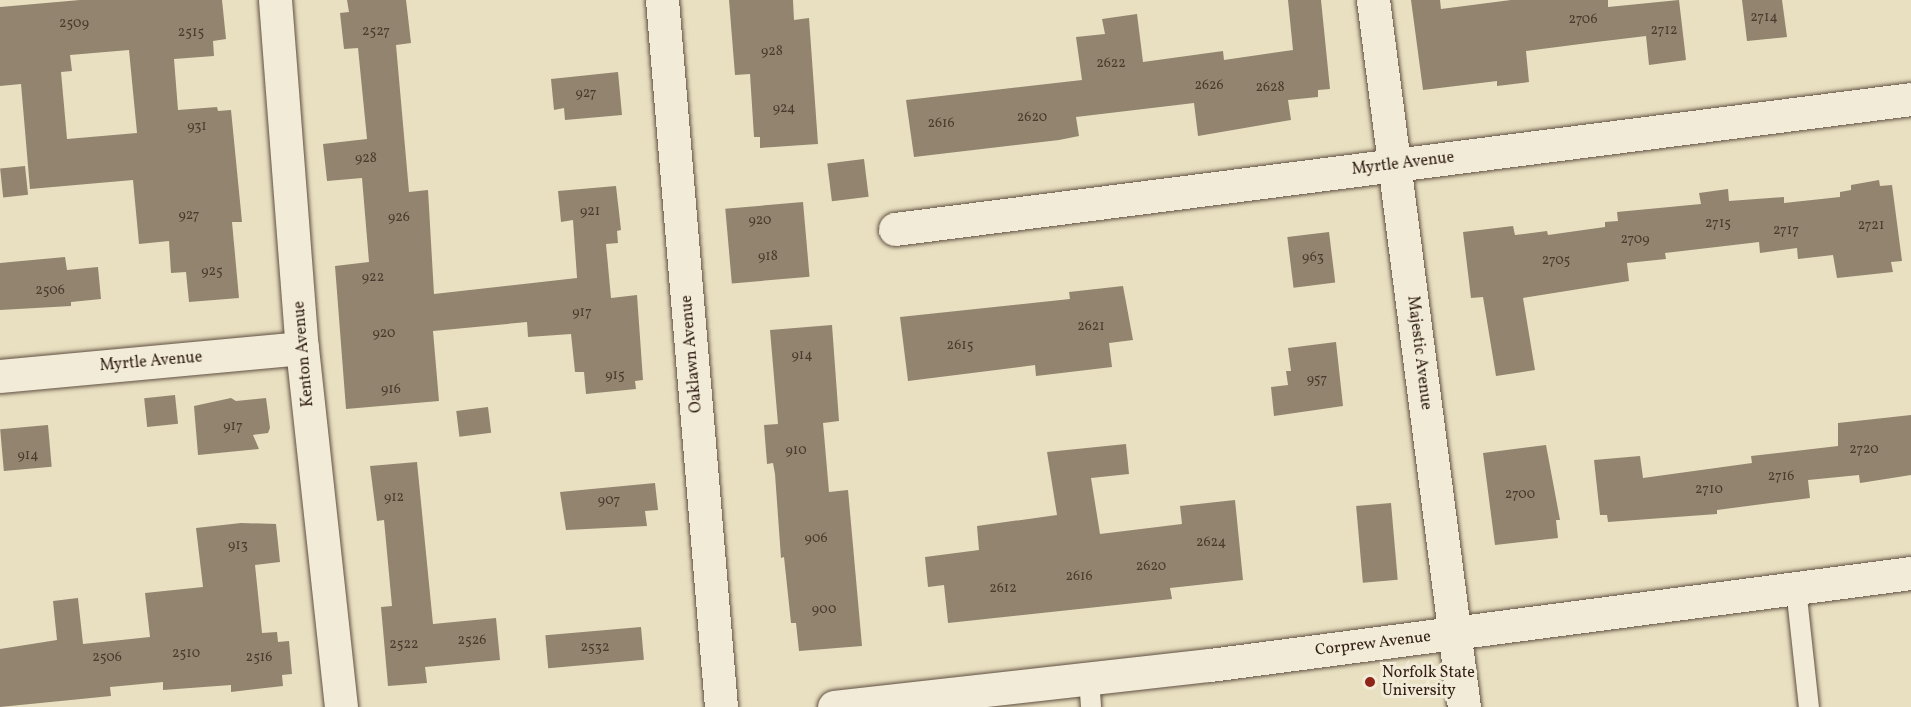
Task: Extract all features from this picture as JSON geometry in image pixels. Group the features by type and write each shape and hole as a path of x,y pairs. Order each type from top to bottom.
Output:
{"street":[{"name":"Kenton Avenue","path":"275,0 302,348 341,707"},
{"name":"Oaklawn Avenue","path":"662,0 721,707"},
{"name":"Majestic Avenue","path":"1373,0 1464,707"},
{"name":"Myrtle Avenue","path":"895,229 1911,99"},
{"name":"Myrtle Avenue","path":"0,376 302,348"},
{"name":"Corprew Avenue","path":"834,707 1090,693 1454,633 1911,573"}],"lane":[{"path":"1796,588 1809,707"}],"building":[{"path":"80,0 222,0 226,39 213,41 214,56 174,59 178,110 217,107 218,111 231,110 242,222 232,222 239,298 189,302 186,272 171,273 169,241 139,244 133,180 30,189 21,84 0,86 0,7","holes":["129,50 137,133 67,139 61,72 72,71 70,55"]},
{"path":"347,0 406,0 411,43 396,45 409,192 428,190 434,294 577,278 573,220 561,222 558,191 616,186 621,230 617,231 618,243 606,244 611,298 637,295 643,380 635,381 636,389 586,394 584,372 575,372 571,334 528,337 527,322 433,331 439,401 346,409 335,266 369,262 362,178 327,181 323,144 367,139 358,48 344,49 340,13 349,12"},
{"path":"729,0 793,0 794,20 809,18 818,144 760,148 760,137 754,137 750,74 735,75"},
{"path":"1288,0 1321,0 1330,89 1318,90 1318,97 1288,100 1291,120 1198,136 1194,103 1076,117 1079,136 1059,140 914,157 906,100 1082,80 1076,37 1105,34 1102,19 1137,14 1143,62 1223,51 1224,60 1293,50"},
{"path":"1411,0 1440,0 1441,9 1511,0 1608,0 1608,7 1679,0 1686,60 1649,65 1646,36 1526,51 1529,82 1497,86 1497,81 1423,90"},
{"path":"1742,0 1782,0 1787,37 1747,41"},
{"path":"618,72 622,115 565,120 564,108 554,110 551,79"},
{"path":"864,159 869,197 832,201 827,164"},
{"path":"25,166 28,195 3,197 0,169"},
{"path":"1879,180 1880,186 1892,185 1902,261 1891,262 1893,272 1837,278 1833,255 1798,259 1797,248 1760,253 1759,242 1665,253 1666,259 1627,263 1629,281 1523,298 1535,370 1496,376 1483,297 1471,298 1463,232 1513,226 1515,235 1547,231 1548,235 1605,227 1605,222 1618,221 1617,212 1701,204 1699,193 1728,189 1729,201 1784,197 1784,203 1840,197 1840,192 1851,190 1851,185"},
{"path":"803,202 810,277 732,284 725,209"},
{"path":"1329,232 1335,283 1294,288 1287,237"},
{"path":"65,257 67,270 98,267 101,299 71,302 71,306 0,310 0,263"},
{"path":"1123,286 1133,340 1109,343 1112,367 1036,376 1035,365 908,381 900,317 1070,299 1069,292"},
{"path":"832,325 839,421 823,423 829,492 848,490 862,646 799,651 796,623 791,623 784,557 781,558 775,474 773,463 767,464 764,425 778,424 770,330"},
{"path":"1336,342 1343,406 1274,416 1271,387 1288,385 1286,371 1291,371 1288,348"},
{"path":"175,395 178,424 147,427 144,398"},
{"path":"231,398 236,401 266,398 270,428 268,433 253,435 259,449 198,455 194,406"},
{"path":"488,407 491,433 459,437 456,411"},
{"path":"1911,415 1911,475 1860,483 1859,475 1808,480 1810,498 1717,510 1717,514 1608,522 1607,515 1600,515 1594,460 1640,456 1643,478 1752,463 1751,456 1838,446 1838,423"},
{"path":"48,425 52,467 4,471 0,429"},
{"path":"1126,444 1129,474 1091,478 1100,534 1182,524 1180,506 1235,500 1243,580 1170,588 1172,599 948,623 944,585 928,587 925,557 979,550 977,526 1057,515 1047,452"},
{"path":"1546,445 1560,520 1556,520 1558,538 1495,545 1483,453"},
{"path":"417,462 433,624 496,618 500,660 425,667 427,683 388,686 381,607 392,606 384,520 377,521 370,466"},
{"path":"655,483 658,510 645,511 647,526 566,530 560,492"},
{"path":"1391,503 1398,580 1363,583 1356,506"},
{"path":"241,523 276,524 280,562 255,565 262,633 277,632 278,642 289,641 292,674 282,675 283,686 231,692 231,685 163,690 163,682 110,687 111,696 0,707 0,649 57,640 53,601 78,598 83,644 150,637 145,593 203,587 196,528"},
{"path":"641,627 644,660 548,668 545,635"}],"place":[{"name":"Norfolk State University","path":"1370,682"}]}
